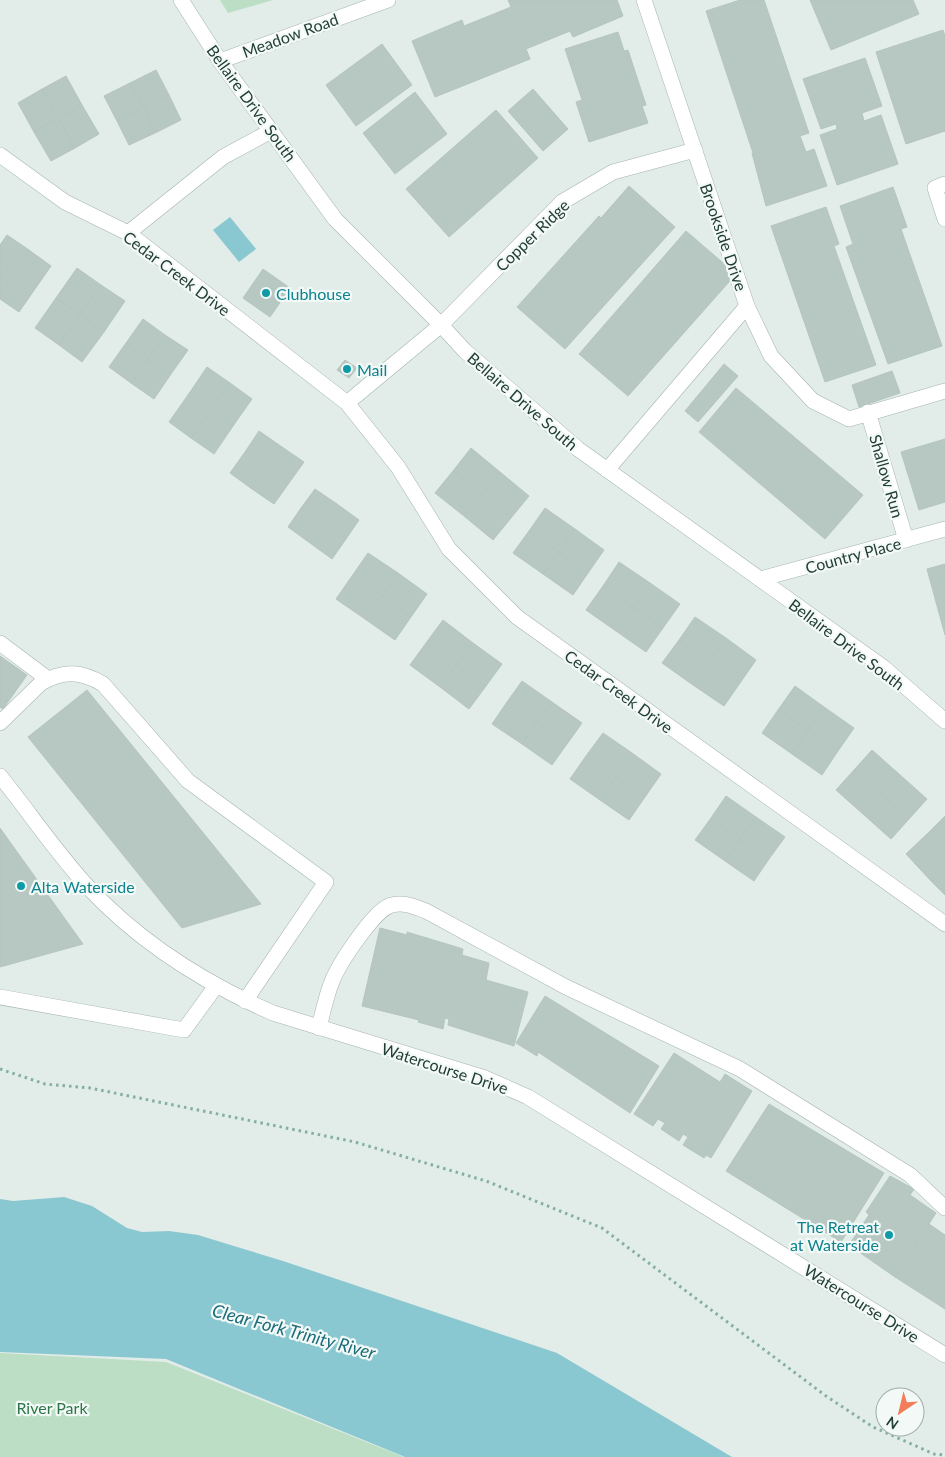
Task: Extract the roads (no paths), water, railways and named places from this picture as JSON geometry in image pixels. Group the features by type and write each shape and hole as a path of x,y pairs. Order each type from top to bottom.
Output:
{"street":[{"name":"Bellaire Drive South","path":"181,0 220,61 335,219 441,325 465,352 578,449 883,667 945,722"},
{"name":"Meadow Road","path":"220,61 388,0"},
{"name":"Brookside Drive","path":"644,0 748,306 771,356 813,401 849,419 868,412 945,392"},
{"path":"128,233 222,157 271,131"},
{"name":"Copper Ridge","path":"441,325 562,202 613,172 695,150"},
{"name":"Cedar Creek Drive","path":"0,156 64,202 128,233 347,403 398,467 449,549 517,617 945,924"},
{"path":"945,184 935,188 945,219"},
{"path":"607,470 748,306"},
{"path":"347,403 441,325"},
{"name":"Shallow Run","path":"868,412 906,540"},
{"name":"Country Place","path":"760,579 945,529"},
{"path":"0,643 48,679"},
{"path":"0,723 41,683 48,679 56,675 72,672 89,676 104,684 188,781 326,882 245,1001"},
{"name":"Watercourse Drive","path":"0,776 87,885 150,942 179,964 216,986 273,1013 485,1078 528,1096 945,1355"},
{"path":"319,1028 329,989 340,967 375,916 390,905 405,903 426,911 566,987 740,1069 910,1175 945,1208"},
{"path":"0,997 184,1030 216,986"}],"water":[{"path":"230,217 256,249 239,262 213,230"},
{"name":"Clear Fork Trinity River","path":"64,1197 92,1206 127,1228 142,1232 169,1231 198,1235 283,1261 557,1353 732,1457 405,1457 166,1359 0,1352 0,1199 13,1201"}],"place":[{"name":"Clubhouse","path":"266,293"},
{"name":"Mail","path":"347,369"},
{"name":"Alta Waterside","path":"21,886"},
{"name":"The Retreat at Waterside","path":"889,1235"}],"park label":[{"name":"River Park","path":"52,1407"}]}
